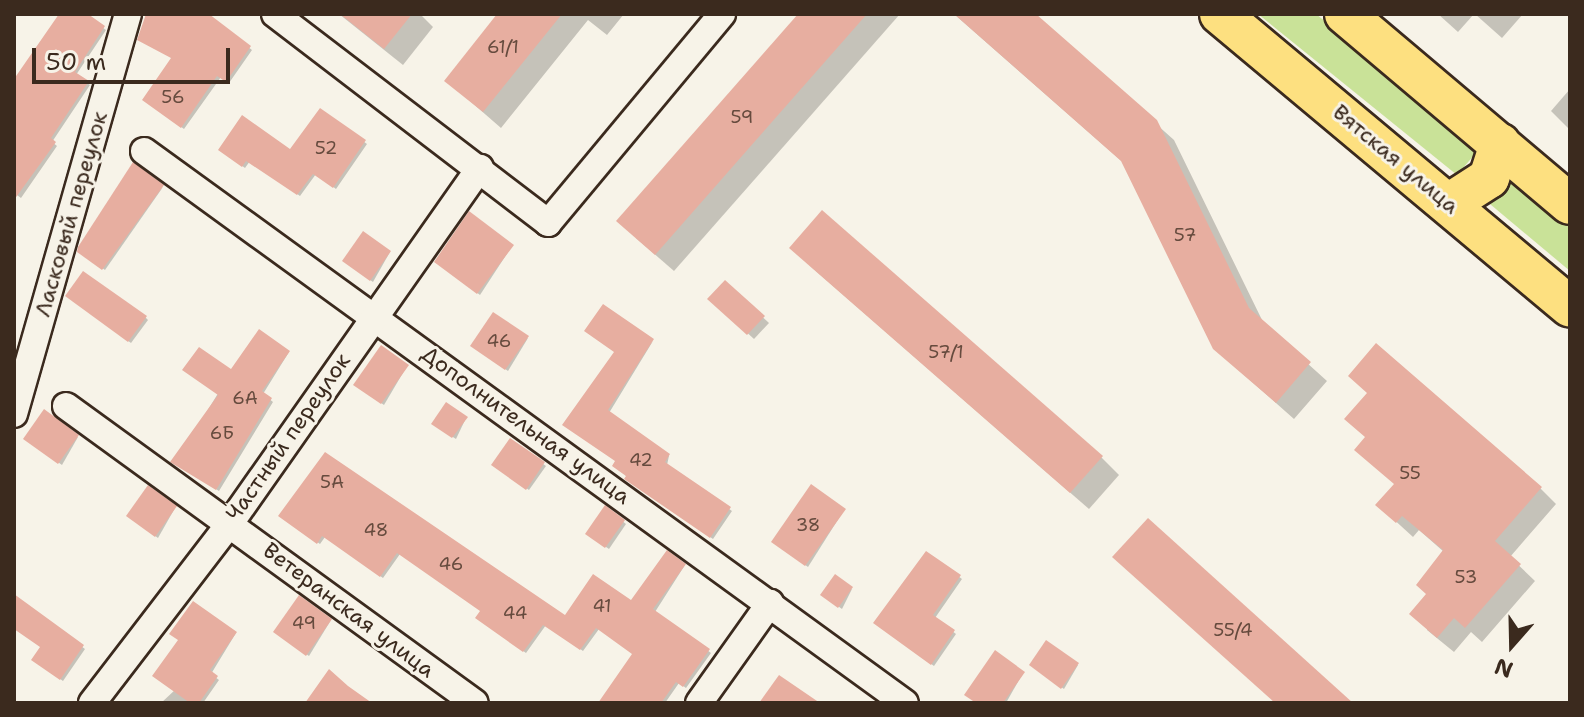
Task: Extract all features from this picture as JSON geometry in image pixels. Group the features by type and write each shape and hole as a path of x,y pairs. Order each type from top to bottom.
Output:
{"main road":[{"name":"Вятская улица","path":"1220,14 1450,203 1570,307"},
{"path":"1345,14 1570,204"},
{"path":"1450,203 1489,178 1500,144"}],"street":[{"name":"Ласковый переулок","path":"14,414 128,14"},
{"path":"275,14 548,223 722,14"},
{"name":"Дополнительная улица","path":"144,151 374,314 905,703"},
{"name":"Частный переулок","path":"92,703 231,522 374,314 480,168"},
{"name":"Ветеранская улица","path":"66,406 231,522 475,703"},
{"path":"699,703 770,603"}],"green space":[{"path":"1258,14 1316,14 1481,147 1457,175"},
{"path":"1509,168 1570,222 1570,271 1484,199"}],"building":[{"path":"59,14 88,14 105,26 75,72 89,81 51,138 56,142 14,200 14,79"},
{"path":"146,14 209,14 251,46 226,82 217,76 181,128 142,100 171,58 137,40"},
{"path":"340,14 412,14 384,49"},
{"path":"497,14 562,14 483,112 444,81"},
{"path":"798,14 867,14 655,255 616,221"},
{"path":"954,14 1036,14 1157,120 1249,308 1311,362 1276,403 1213,349 1121,161"},
{"path":"320,108 366,140 333,188 313,174 297,195 246,161 242,167 218,150 242,115 290,149"},
{"path":"133,162 164,185 102,270 77,252 78,247"},
{"path":"822,210 1103,456 1070,493 789,248"},
{"path":"469,211 514,245 477,294 434,262"},
{"path":"363,231 391,251 370,281 342,261"},
{"path":"83,271 147,316 128,342 65,296"},
{"path":"725,280 765,316 747,335 707,299"},
{"path":"603,304 654,339 608,410 670,454 665,462 731,507 710,538 624,479 626,476 612,466 615,461 562,425 614,352 584,331"},
{"path":"493,312 529,336 505,370 470,346"},
{"path":"259,329 290,351 262,391 272,398 216,490 170,462 218,395 182,370 199,347 231,369"},
{"path":"1376,343 1542,487 1495,541 1521,564 1465,628 1454,618 1437,638 1409,614 1426,594 1416,585 1443,550 1402,516 1396,523 1375,505 1394,484 1354,450 1365,437 1344,419 1367,393 1348,376"},
{"path":"381,345 409,365 381,404 353,385"},
{"path":"446,402 468,417 452,438 431,424"},
{"path":"44,409 79,435 58,464 23,439"},
{"path":"510,438 545,462 526,490 491,465"},
{"path":"325,452 565,615 593,574 631,600 667,550 686,564 653,609 710,649 683,687 676,682 661,703 598,703 632,654 596,628 580,650 543,625 523,652 475,618 480,611 397,553 380,577 322,536 317,544 278,516"},
{"path":"811,484 846,509 805,566 771,542"},
{"path":"148,485 177,506 155,537 126,516"},
{"path":"605,505 625,520 605,548 585,534"},
{"path":"1148,518 1353,703 1275,703 1112,557"},
{"path":"926,551 961,575 933,615 955,630 931,665 873,623"},
{"path":"835,574 853,587 838,608 820,595"},
{"path":"14,594 84,645 60,680 31,660 40,647 14,629"},
{"path":"299,595 332,619 306,656 273,632"},
{"path":"193,601 237,632 210,670 218,676 199,703 190,703 152,676 178,640 169,634"},
{"path":"1046,640 1079,663 1061,689 1029,665"},
{"path":"995,650 1025,672 1003,703 976,703 964,695"},
{"path":"329,669 348,686 372,703 305,703"},
{"path":"779,675 820,703 759,703"}]}
